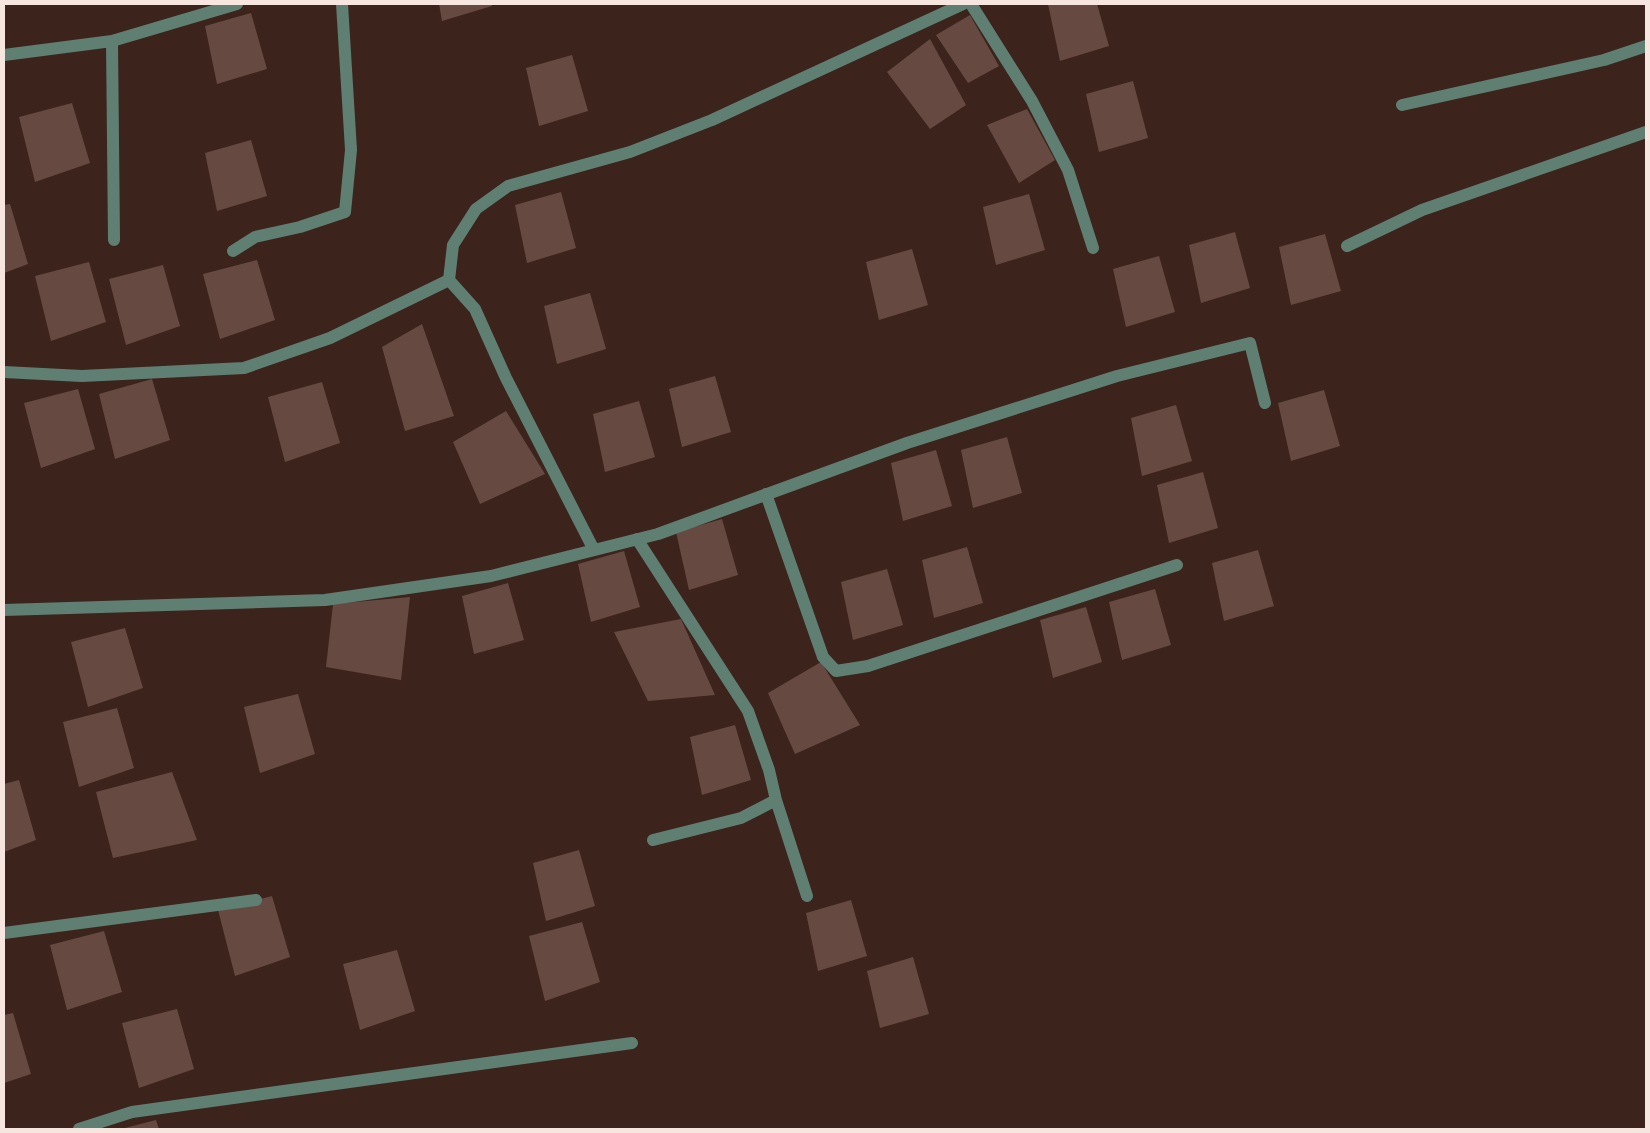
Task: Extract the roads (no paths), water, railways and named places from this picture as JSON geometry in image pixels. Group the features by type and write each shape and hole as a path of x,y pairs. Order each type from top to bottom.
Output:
{"street":[{"path":"4,55 112,41 236,4"},
{"path":"233,252 255,236 300,227 345,212 351,150 342,4"},
{"path":"594,550 506,378 476,309 449,280 453,245 476,209 508,186 630,152 712,120 942,9 963,4"},
{"path":"971,4 1032,101 1068,170 1093,248"},
{"path":"112,41 114,240"},
{"path":"1402,105 1604,60 1646,46"},
{"path":"1347,246 1422,210 1646,132"},
{"path":"4,372 82,376 244,368 330,338 449,280"},
{"path":"4,610 325,600 491,576 658,534 907,443 1108,379 1250,343 1265,403"},
{"path":"766,494 823,658 836,671 868,666 1177,565"},
{"path":"637,539 748,711 769,770 776,800 807,896"},
{"path":"653,840 741,818 776,800"},
{"path":"4,933 256,900"},
{"path":"79,1129 132,1112 632,1043"}]}
